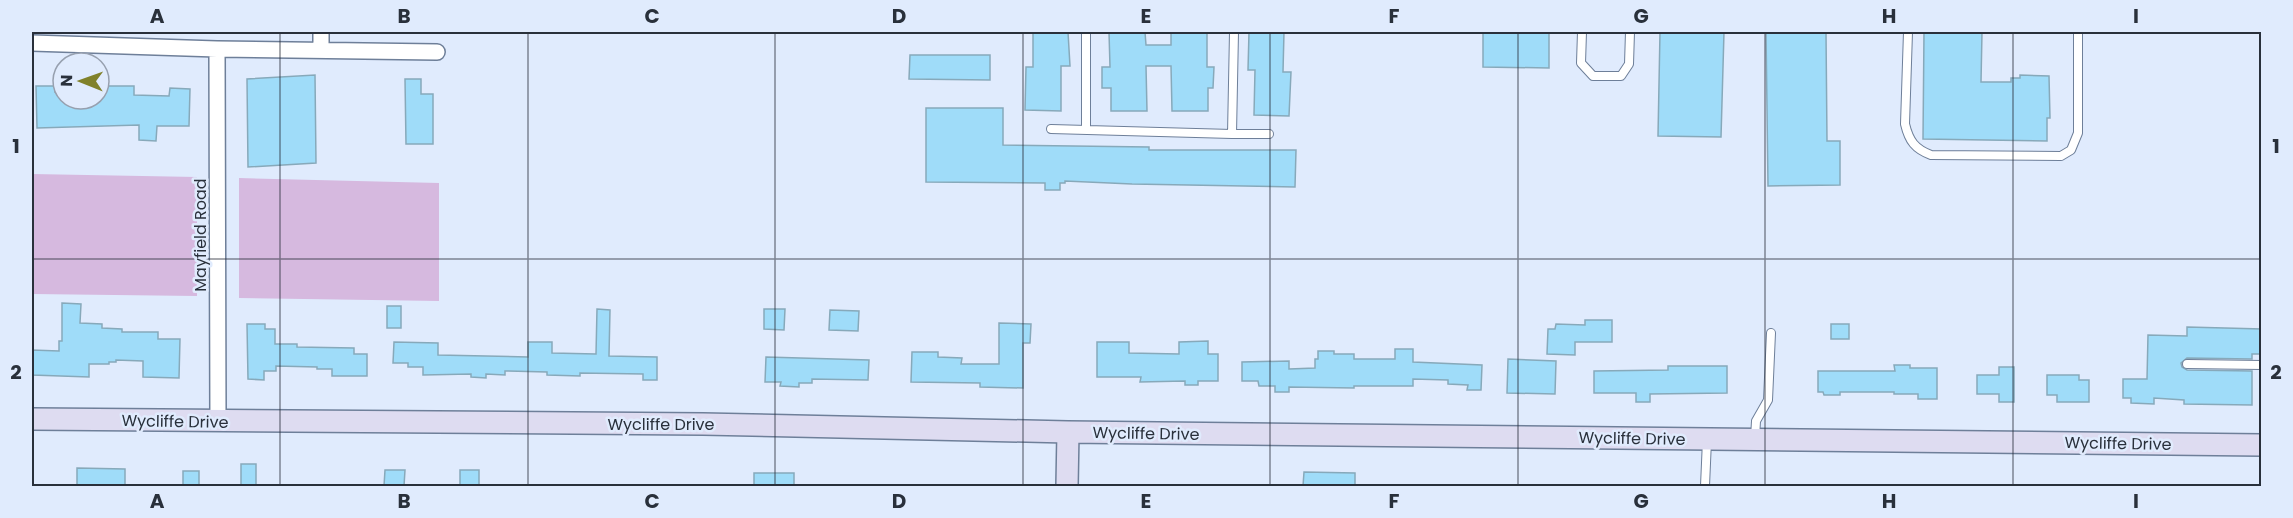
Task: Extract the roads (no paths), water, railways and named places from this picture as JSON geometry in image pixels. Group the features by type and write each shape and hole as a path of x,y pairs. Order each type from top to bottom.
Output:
{"street":[{"path":"321,32 321,50"},
{"path":"32,43 86,39 217,49 437,52"},
{"name":"Mayfield Road","path":"217,49 218,421"},
{"name":"Wycliffe Drive","path":"32,419 703,424 1068,432 2262,445"},
{"path":"1067,486 1068,432"}],"lane":[{"path":"1086,32 1086,130"},
{"path":"1232,134 1234,32"},
{"path":"1582,32 1581,63 1593,76 1621,76 1629,64 1630,32"},
{"path":"1908,32 1905,124 1909,139 1919,150 1931,155 2061,156 2071,150 2078,133 2078,32"},
{"path":"1051,129 1269,135"},
{"path":"1755,440 1756,421 1768,400 1771,333"},
{"path":"2187,364 2262,365"},
{"path":"1705,486 1707,439"}]}
